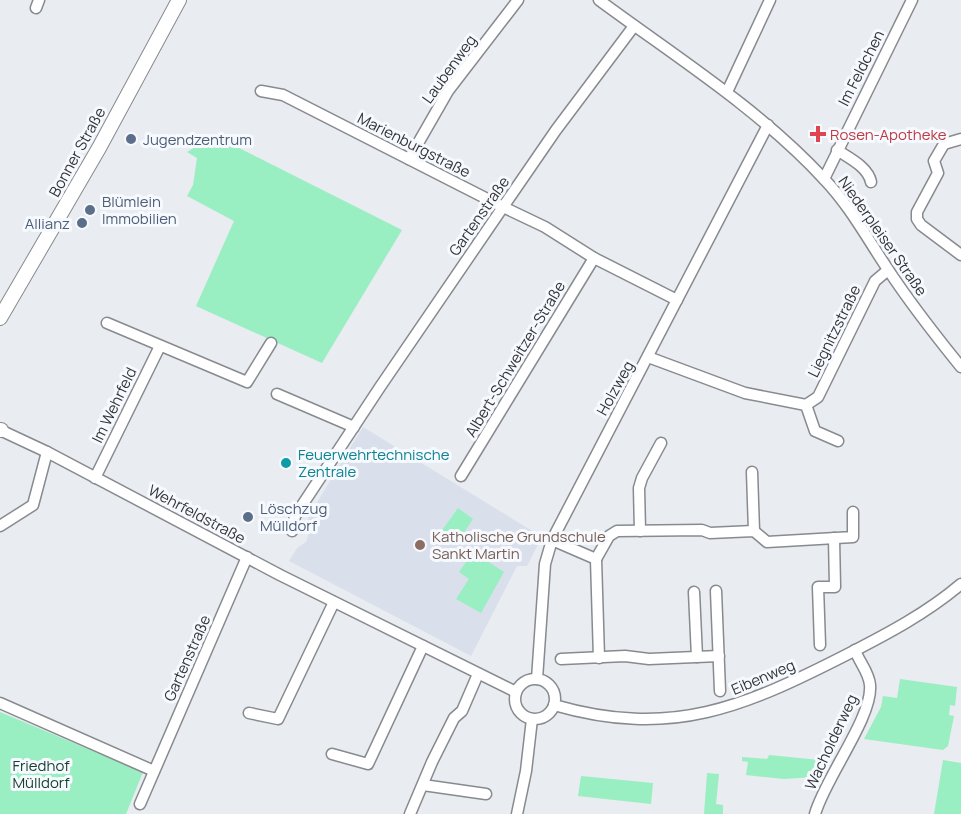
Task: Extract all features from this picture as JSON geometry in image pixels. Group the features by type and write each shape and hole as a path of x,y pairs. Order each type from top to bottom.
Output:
{"main road":[{"name":"Bonner Straße","path":"0,318 99,148 179,0"}],"street":[{"name":"Laubenweg","path":"409,159 448,91 518,0"},
{"name":"Niederpleiser Straße","path":"599,0 727,92 768,125 824,179 844,202 929,329 961,367"},
{"path":"727,92 770,0"},
{"name":"Im Feldchen","path":"824,179 912,0"},
{"name":"Gartenstraße","path":"292,531 296,516 354,427 556,130 634,26"},
{"name":"Marienburgstraße","path":"261,92 283,94 545,227 594,258 677,300"},
{"name":"Holzweg","path":"537,679 545,564 552,540 768,125"},
{"path":"961,139 944,144 934,161 938,173 917,212 917,219 921,225 961,255"},
{"path":"837,150 863,168 872,182"},
{"name":"Albert-Schweitzer-Straße","path":"461,476 594,258"},
{"name":"Liegnitzstraße","path":"806,405 818,397 875,281 888,270"},
{"path":"108,324 247,382 271,343"},
{"name":"Im Wehrfeld","path":"95,478 160,346"},
{"path":"648,357 745,393 806,405 815,431 838,441"},
{"path":"277,394 354,427"},
{"name":"Wehrfeldstraße","path":"0,430 47,452 334,602 516,692"},
{"path":"640,531 639,488 661,443"},
{"path":"0,526 33,505 47,452"},
{"path":"752,472 753,531"},
{"path":"599,658 596,559 612,533 617,531 702,530 710,533 753,531 766,542 853,537 853,512"},
{"path":"820,645 818,587 835,587 834,538"},
{"path":"552,540 596,559"},
{"name":"Gartenstraße","path":"140,804 247,557"},
{"name":"Eibenweg","path":"554,705 599,716 633,720 696,716 750,700 855,650 912,619 961,585"},
{"path":"716,591 720,691"},
{"path":"694,592 697,657"},
{"path":"249,713 278,719 334,602"},
{"path":"332,754 368,764 423,646"},
{"name":"Wacholderweg","path":"815,814 830,778 866,711 870,696 870,683 855,650"},
{"path":"561,659 719,656"},
{"path":"410,814 454,718 462,711 478,674"},
{"path":"537,679 552,688 555,694 554,705 546,716 532,719 519,712 516,705 516,692 525,682 537,679"},
{"path":"0,703 153,771"},
{"path":"517,814 526,771 532,719"},
{"path":"423,784 486,794"}],"shaded area":[{"name":"Katholische Grundschule Sankt Martin","path":"363,427 542,537 527,566 517,566 471,656 289,561 297,548 306,542 310,530 308,517"}],"green space":[{"path":"221,139 402,230 322,363 196,306 234,221 187,196 193,185 197,158 187,152 207,140"},
{"path":"458,508 473,519 457,543 441,532"},
{"path":"473,552 504,572 481,613 456,599 469,579 459,572"},
{"path":"900,679 957,687 955,706 950,705 949,715 954,716 948,746 943,750 864,739 881,707 883,696 897,698"},
{"name":"Friedhof Mülldorf","path":"0,712 143,772 126,814 0,814"},
{"path":"769,755 830,761 821,779 814,777 784,779 746,775 748,762 742,761 742,757 767,759"},
{"path":"943,760 961,763 961,814 934,814"},
{"path":"707,773 719,774 716,804 723,805 723,814 704,814"},
{"path":"581,776 653,783 651,804 578,796"}],"place":[{"name":"Rosen-Apotheke","path":"818,134"},
{"name":"Jugendzentrum","path":"131,139"},
{"name":"Blümlein Immobilien","path":"90,210"},
{"name":"Allianz","path":"82,223"},
{"name":"Feuerwehrtechnische Zentrale","path":"286,463"},
{"name":"Löschzug Mülldorf","path":"248,517"},
{"name":"Katholische Grundschule Sankt Martin","path":"420,545"}]}
